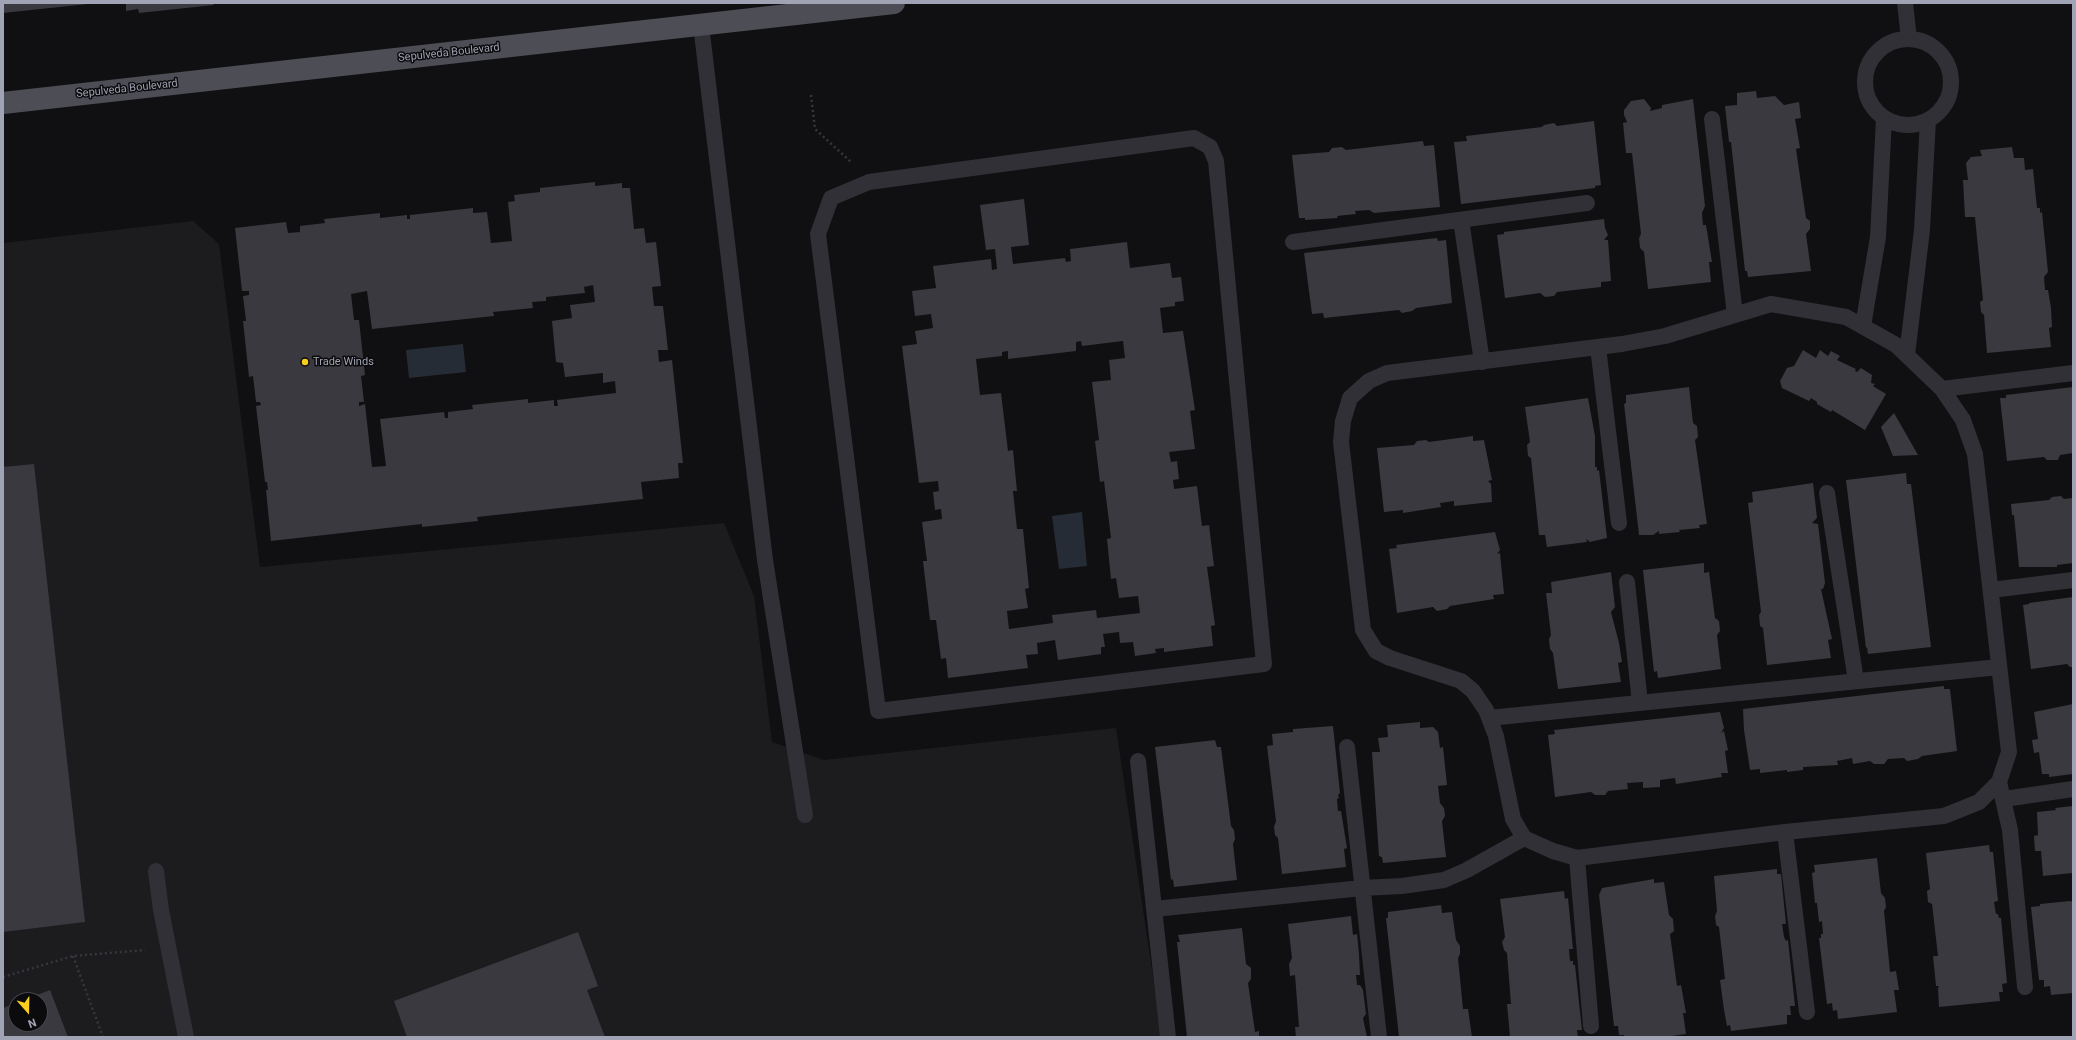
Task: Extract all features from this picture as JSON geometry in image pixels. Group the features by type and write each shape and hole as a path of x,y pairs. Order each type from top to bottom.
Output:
{"main road":[{"name":"Sepulveda Boulevard","path":"3,103 889,3"}],"lane":[{"path":"1905,3 1909,39"},
{"path":"701,25 765,560 805,815"},
{"path":"1909,39 1926,42 1940,52 1949,66 1952,83 1948,100 1938,114 1928,120 1907,126 1891,123 1876,113 1867,98 1864,81 1868,65 1878,51 1892,42 1909,39"},
{"path":"1863,326 1878,237 1884,118"},
{"path":"1712,119 1736,314"},
{"path":"1907,356 1922,230 1928,120"},
{"path":"1194,138 1210,147 1216,161 1264,664 878,711 818,234 831,198 869,182 1071,155 1194,138"},
{"path":"1293,242 1587,203"},
{"path":"1461,220 1482,362"},
{"path":"1771,304 1846,317 1863,326 1896,345 1942,389 1963,420 1975,454 2009,752 1999,782 1979,802 1944,816 1785,832 1577,858 1553,851 1524,838 1512,819 1496,736 1489,718 1473,691 1461,681 1390,658 1376,651 1363,630 1341,442 1343,421 1350,398 1369,381 1388,373 1598,347 1665,336 1771,304"},
{"path":"1598,347 1619,522"},
{"path":"1942,389 2073,373"},
{"path":"1827,493 1856,681"},
{"path":"1991,590 2073,580"},
{"path":"1627,582 1640,703"},
{"path":"1489,718 1999,667"},
{"path":"1347,747 1379,1037"},
{"path":"1138,761 1168,1037"},
{"path":"1999,782 2010,830 2024,987"},
{"path":"2004,799 2073,789"},
{"path":"1785,832 1807,1012"},
{"path":"1154,909 1362,888 1402,886 1444,880 1467,870 1524,838"},
{"path":"1577,858 1592,1026"},
{"path":"156,871 161,910 186,1037"}],"path":[{"path":"812,95 815,129 852,163"},
{"path":"3,977 72,956 127,951"},
{"path":"72,956 103,1037"}],"shaded area":[{"path":"193,221 219,244 260,567 724,523 754,596 772,742 824,760 1116,728 1162,1037 3,1037 3,243"},
{"path":"463,344 466,372 409,378 406,350"},
{"path":"1082,512 1087,566 1059,569 1052,516"}],"building":[{"path":"3,3 88,3 88,4 3,13"},
{"path":"126,3 213,3 214,5 139,13 138,9 126,11"},
{"path":"1756,91 1757,98 1775,96 1784,105 1799,102 1801,118 1795,119 1800,148 1796,149 1806,218 1810,221 1810,229 1806,234 1811,271 1748,277 1747,271 1745,271 1731,142 1729,142 1725,106 1737,105 1737,93"},
{"path":"1644,99 1651,108 1650,111 1662,108 1662,105 1693,99 1705,206 1702,213 1703,225 1706,225 1712,262 1709,262 1711,282 1648,289 1644,252 1640,248 1639,238 1641,234 1632,153 1626,153 1623,123 1627,122 1624,115 1624,110 1631,101"},
{"path":"1594,121 1601,185 1595,186 1595,188 1461,204 1454,142 1467,141 1466,136 1542,127 1544,125 1554,123 1557,126"},
{"path":"1423,141 1424,146 1434,145 1440,207 1374,213 1369,210 1355,211 1356,214 1337,216 1338,218 1305,220 1305,218 1299,218 1292,155 1329,152 1332,148 1342,147 1346,150"},
{"path":"2012,147 2014,158 2024,158 2025,170 2033,169 2037,208 2040,208 2040,213 2042,212 2048,272 2044,277 2045,290 2048,290 2051,308 2052,327 2049,328 2051,347 1987,353 1984,315 1981,312 1980,302 1983,300 1975,217 1965,217 1963,180 1968,180 1966,163 1971,157 1982,156 1980,150"},
{"name":"Trade Winds","path":"595,182 595,186 622,183 622,188 630,188 634,229 644,228 646,243 656,242 661,286 652,287 654,306 663,306 668,350 658,350 659,362 672,360 683,463 678,463 679,478 641,482 643,499 477,517 478,521 422,527 422,524 271,541 266,490 268,490 267,482 265,482 256,406 261,405 260,402 256,402 253,376 249,377 243,321 246,321 243,296 249,295 249,291 242,291 235,228 286,222 288,233 300,232 300,226 325,223 324,219 380,213 380,218 407,215 407,219 410,219 410,215 473,208 473,213 487,212 491,243 512,241 508,202 515,201 514,195 540,192 540,188","holes":["593,285 595,302 570,305 572,318 552,321 556,362 563,363 565,377 603,373 603,383 615,381 616,393 557,400 558,406 554,406 554,400 528,403 528,399 472,405 473,409 448,412 448,418 445,418 444,412 380,419 386,466 372,467 365,404 359,406 359,402 364,402 361,376 365,375 359,320 354,320 351,294 367,291 372,329 494,316 493,312 533,308 532,302 546,301 546,297 585,293 584,287"]},
{"path":"1024,199 1029,245 1011,247 1013,264 1065,258 1066,262 1071,261 1070,249 1127,242 1130,268 1170,263 1172,278 1181,277 1184,301 1175,302 1175,306 1160,308 1163,333 1183,331 1195,410 1190,411 1195,449 1169,452 1171,462 1177,461 1179,479 1173,480 1174,489 1197,486 1202,526 1209,525 1214,566 1207,567 1215,625 1211,626 1213,646 1164,652 1164,648 1155,649 1156,653 1135,656 1133,642 1120,643 1119,632 1103,634 1105,647 1101,647 1101,654 1058,660 1055,640 1037,643 1038,654 1026,655 1028,668 948,678 946,658 941,659 936,620 930,620 923,561 927,561 922,522 942,519 941,509 935,510 933,492 939,491 938,481 919,483 902,346 917,344 915,331 933,328 931,314 915,316 912,291 936,288 933,266 991,259 992,270 997,269 995,249 986,250 980,205","holes":["1081,341 1082,346 1123,341 1125,358 1109,360 1111,380 1092,382 1099,440 1095,441 1100,482 1104,481 1111,538 1107,539 1111,579 1116,578 1119,598 1138,596 1140,613 1097,618 1096,610 1052,615 1053,623 1009,629 1007,611 1028,608 1025,589 1029,588 1023,529 1017,529 1013,491 1017,491 1013,450 1008,451 1001,393 980,395 976,359 1002,356 1002,352 1008,351 1008,359 1076,351 1076,342"]},
{"path":"1604,219 1605,228 1608,235 1604,240 1608,240 1611,281 1601,282 1601,287 1557,292 1554,296 1545,297 1540,293 1505,298 1497,235 1504,234 1504,232"},
{"path":"1437,238 1438,241 1446,240 1452,303 1416,308 1412,311 1402,313 1399,310 1324,318 1323,313 1312,314 1304,253"},
{"path":"1803,350 1816,358 1820,350 1828,356 1831,351 1840,356 1837,360 1856,369 1855,371 1857,372 1861,368 1872,375 1871,383 1875,384 1873,386 1886,394 1865,430 1832,410 1831,412 1817,404 1817,402 1811,398 1809,401 1782,388 1780,381 1787,368 1794,366"},
{"path":"1689,387 1693,423 1697,426 1698,437 1695,440 1707,524 1699,525 1700,528 1679,530 1680,532 1659,534 1659,531 1653,535 1639,535 1624,404 1626,403 1626,395"},
{"path":"2073,387 2073,453 2060,455 2058,460 2047,460 2044,457 2007,461 2000,398 2006,398 2006,395"},
{"path":"1588,398 1595,436 1595,467 1597,467 1597,471 1599,470 1607,538 1590,542 1586,539 1587,542 1547,547 1545,535 1539,535 1531,458 1528,456 1527,445 1530,442 1525,407"},
{"path":"1894,413 1918,455 1893,456 1881,427"},
{"path":"1473,436 1473,441 1484,440 1492,480 1488,481 1491,484 1492,502 1454,506 1454,501 1440,503 1441,507 1403,513 1403,510 1384,512 1377,448 1414,445 1417,441 1426,440 1429,442"},
{"path":"34,464 85,922 3,932 3,467"},
{"path":"1906,473 1907,484 1911,484 1931,647 1868,654 1867,647 1866,648 1846,480"},
{"path":"1813,483 1817,518 1812,523 1818,524 1825,583 1823,589 1821,589 1832,639 1828,640 1831,658 1767,665 1763,628 1760,626 1759,615 1761,612 1748,503 1753,502 1752,492"},
{"path":"2061,496 2064,499 2073,498 2073,563 2057,565 2057,567 2019,567 2014,515 2012,515 2011,504 2049,500 2052,497"},
{"path":"1495,532 1500,550 1497,554 1500,553 1504,594 1493,595 1494,599 1450,606 1447,609 1437,611 1433,607 1397,613 1389,549 1397,548 1396,545"},
{"path":"1704,563 1704,573 1709,572 1715,618 1719,621 1720,631 1717,635 1721,669 1658,678 1657,671 1654,672 1643,570"},
{"path":"1611,572 1615,607 1611,612 1622,662 1618,663 1621,682 1558,689 1553,653 1550,649 1549,639 1551,635 1546,593 1552,593 1551,582"},
{"path":"2073,597 2073,667 2070,667 2067,664 2031,669 2023,605"},
{"path":"1944,686 1944,689 1950,689 1957,751 1922,756 1918,759 1907,761 1904,758 1888,759 1884,764 1874,764 1870,761 1853,764 1852,758 1837,761 1838,765 1803,767 1803,770 1787,772 1787,770 1760,773 1760,769 1750,770 1744,730 1743,709"},
{"path":"2073,704 2073,774 2049,777 2049,774 2042,774 2039,752 2034,753 2032,740 2038,739 2034,712"},
{"path":"1720,712 1724,728 1721,733 1724,731 1728,750 1725,751 1728,773 1721,773 1722,777 1676,784 1675,778 1660,780 1660,787 1643,788 1643,782 1627,783 1628,789 1608,791 1605,795 1595,795 1591,792 1555,797 1548,735 1555,734 1554,730"},
{"path":"1420,722 1420,728 1433,727 1438,732 1440,748 1443,747 1447,785 1438,786 1440,803 1444,808 1445,816 1442,821 1446,857 1383,863 1382,857 1379,856 1372,752 1380,752 1378,738 1388,737 1387,725"},
{"path":"1333,726 1340,793 1338,795 1339,798 1337,799 1338,811 1341,811 1347,848 1344,849 1346,867 1282,874 1278,838 1275,835 1274,827 1276,821 1267,746 1273,745 1272,734 1293,732 1293,729"},
{"path":"1215,740 1217,747 1221,747 1231,826 1234,830 1235,839 1233,844 1237,880 1174,887 1173,879 1171,880 1155,747"},
{"path":"2073,806 2073,873 2043,876 2041,851 2035,851 2034,836 2038,835 2037,812"},
{"path":"1989,845 1990,852 1993,852 1998,901 1994,902 1996,914 1998,914 1999,918 2001,918 2007,983 2002,984 2003,992 1999,992 2000,1001 1939,1007 1939,986 1936,986 1933,956 1938,956 1932,904 1928,902 1927,891 1930,889 1926,853"},
{"path":"1877,858 1881,893 1885,898 1886,907 1884,911 1890,972 1896,971 1899,990 1894,990 1897,1012 1838,1019 1837,1010 1833,1011 1832,1003 1827,1004 1819,938 1821,938 1821,934 1823,934 1822,921 1819,922 1817,903 1815,903 1812,873 1815,872 1814,865"},
{"path":"1777,869 1777,874 1781,874 1786,924 1782,924 1784,937 1786,941 1788,940 1795,1006 1790,1006 1791,1015 1787,1015 1787,1024 1731,1031 1730,1025 1727,1026 1720,980 1725,979 1719,927 1716,925 1715,916 1717,911 1714,876"},
{"path":"1654,879 1654,883 1664,882 1669,915 1673,919 1674,931 1670,934 1677,986 1681,985 1686,1013 1683,1013 1686,1034 1665,1037 1624,1037 1624,1035 1619,1035 1618,1026 1614,1026 1599,895 1602,888"},
{"path":"1564,891 1565,899 1568,898 1573,949 1569,949 1570,961 1573,961 1573,965 1575,965 1582,1030 1577,1030 1578,1037 1510,1037 1507,1004 1511,1004 1507,953 1504,950 1502,942 1505,937 1500,899"},
{"path":"2073,902 2073,993 2051,995 2050,986 2044,987 2044,980 2039,980 2031,907 2040,906 2040,904"},
{"path":"1441,905 1442,913 1452,912 1456,940 1460,946 1460,954 1458,958 1463,1009 1468,1009 1472,1037 1399,1037 1386,918 1388,918 1388,912"},
{"path":"1351,916 1353,935 1357,934 1360,975 1356,975 1357,985 1360,985 1363,990 1366,1014 1363,1018 1367,1037 1296,1037 1295,1027 1299,1027 1295,975 1290,976 1289,964 1292,958 1288,924"},
{"path":"1242,928 1246,964 1251,968 1251,979 1248,983 1255,1032 1259,1031 1259,1037 1187,1037 1177,942 1180,942 1178,935"},
{"path":"578,932 598,986 587,990 605,1037 407,1037 394,1001"},
{"path":"50,990 68,1037 3,1037 3,1008 8,1006 8,1032 48,1032 48,992 45,992"}],"place":[{"name":"Trade Winds","path":"305,362"}]}
